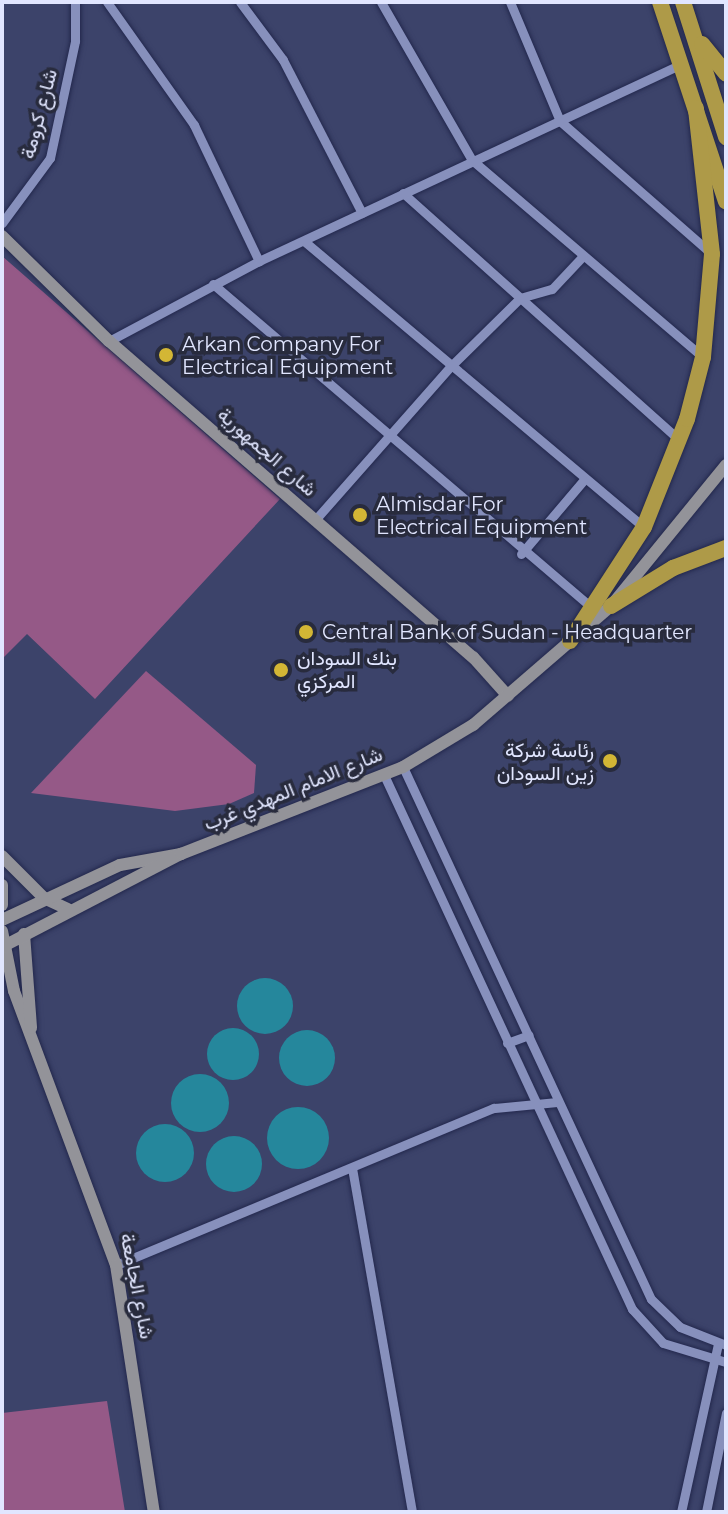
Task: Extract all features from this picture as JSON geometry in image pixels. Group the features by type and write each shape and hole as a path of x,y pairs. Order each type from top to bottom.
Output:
{"highway":[{"path":"660,2 726,201"},
{"path":"683,2 726,137"},
{"path":"693,32 726,74"},
{"path":"570,641 644,527 678,439 703,357 712,254 696,108"},
{"path":"611,606 673,568 726,548"}],"main road":[{"name":"شارع الجمهورية","path":"2,236 109,341 315,520 508,696"},
{"name":"شارع الامام المهدي غرب","path":"2,946 68,909 181,854 403,767 508,696 611,606 726,465"},
{"name":"شارع الامام المهدي غرب","path":"2,920 120,865 181,854"},
{"path":"2,856 44,898 68,909"},
{"path":"2,885 2,905"},
{"name":"شارع الجامعة","path":"2,931 8,988 30,1031 116,1265 154,1512"},
{"name":"شارع الجامعة","path":"24,934 30,1031"}],"street":[{"name":"شارع كرومة","path":"2,223 50,158 75,41 75,2"},
{"path":"107,2 194,125 259,261"},
{"path":"240,2 283,60 362,213"},
{"path":"381,2 472,160 703,357"},
{"path":"510,2 560,121 712,254"},
{"path":"109,341 259,261 681,64"},
{"path":"403,193 678,439"},
{"path":"304,241 583,481 644,527"},
{"path":"315,520 450,367 520,298 552,289 583,256"},
{"path":"213,284 521,554 592,608"},
{"path":"521,554 583,481"},
{"path":"403,767 651,1299 680,1327 722,1344 714,1360 681,1512"},
{"path":"384,775 507,1043 646,1330 714,1360 726,1362"},
{"path":"507,1043 529,1035"},
{"path":"116,1265 494,1108 558,1102"},
{"path":"352,1168 412,1512"},
{"path":"706,1512 726,1413"}],"shaded area":[{"path":"2,256 280,499 95,699 27,634 2,659"},
{"path":"146,671 256,765 254,793 229,804 175,811 31,793"},
{"path":"265,978 285,986 293,1006 285,1026 265,1034 245,1026 237,1006 245,986"},
{"path":"233,1028 252,1035 259,1054 252,1073 233,1080 214,1073 207,1054 214,1035"},
{"path":"307,1030 327,1038 335,1058 327,1078 307,1086 287,1078 279,1058 287,1038"},
{"path":"200,1074 211,1076 220,1083 227,1092 227,1114 220,1123 211,1130 200,1132 189,1130 180,1123 173,1114 171,1103 173,1092 180,1083 189,1076"},
{"path":"298,1107 320,1116 329,1138 320,1160 298,1169 276,1160 267,1138 276,1116"},
{"path":"165,1124 186,1132 194,1153 186,1174 165,1182 144,1174 136,1153 144,1132"},
{"path":"234,1136 254,1144 262,1164 254,1184 234,1192 214,1184 206,1164 214,1144"},
{"path":"107,1401 125,1512 2,1512 2,1413"}],"place":[{"name":"Arkan Company For Electrical Equipment","path":"166,355"},
{"name":"Almisdar For Electrical Equipment","path":"360,515"},
{"name":"Central Bank of Sudan - Headquarter","path":"306,632"},
{"name":"بنك السودان المركزي","path":"281,670"},
{"name":"رئاسة شركة زين السودان","path":"610,761"}]}
